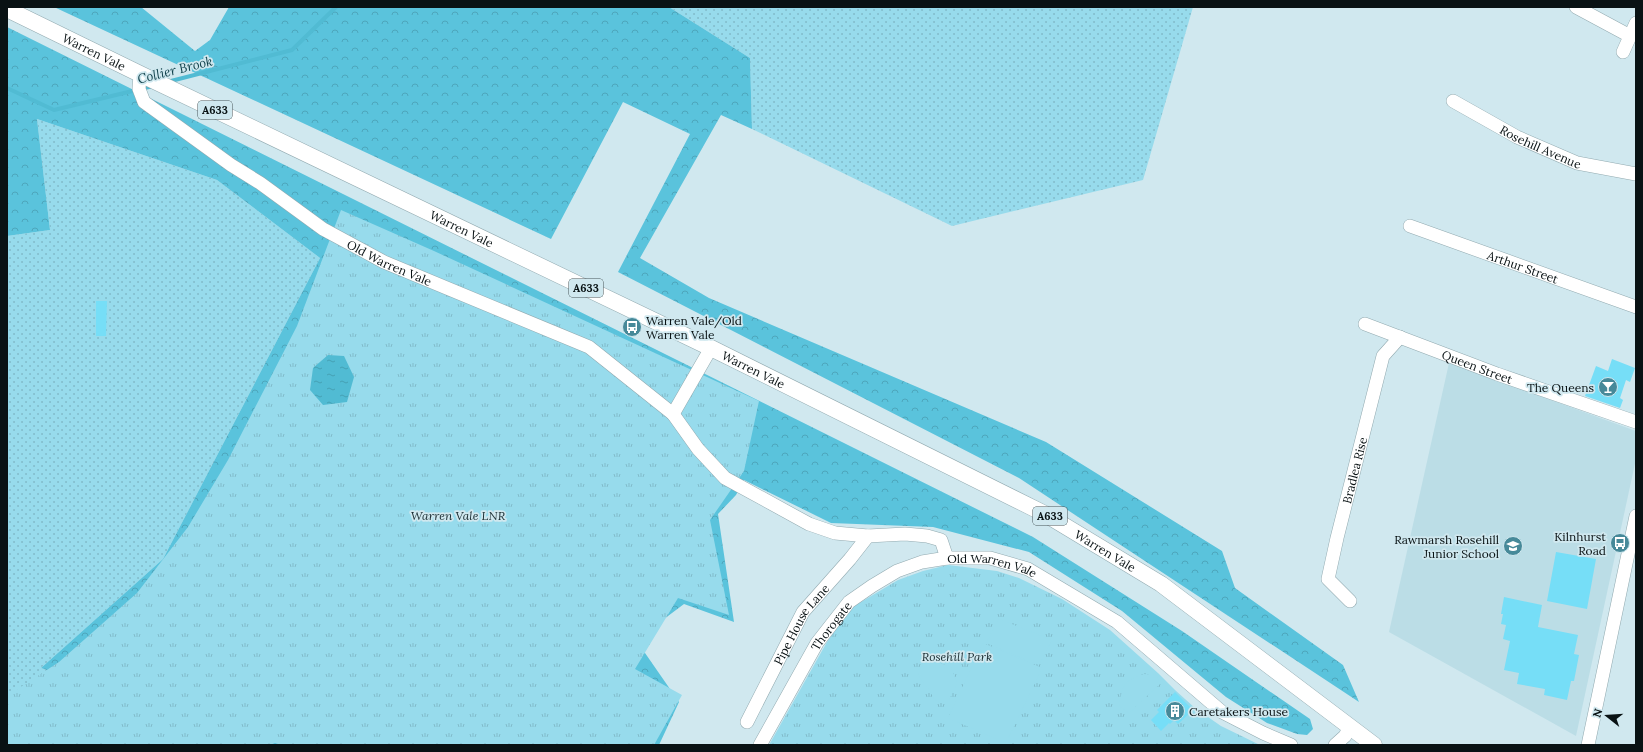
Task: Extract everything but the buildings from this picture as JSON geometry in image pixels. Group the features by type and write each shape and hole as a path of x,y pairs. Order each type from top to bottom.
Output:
{"main road":[{"name":"Warren Vale","path":"7,8 140,74 711,348 1045,514 1160,584 1354,730"},
{"name":"A633","path":"1354,730 1374,745"}],"street":[{"path":"1576,7 1630,36"},
{"path":"1623,52 1636,23"},
{"name":"Old Warren Vale","path":"140,74 139,89 144,102 231,165 260,183 323,228 384,262 589,347 673,414 698,448 725,478 809,524 835,533 868,536 905,534 927,536 941,540 947,558 990,558 1028,569 1117,622 1222,712 1290,745"},
{"name":"Rosehill Avenue","path":"1453,101 1517,137 1576,163 1636,174"},
{"name":"Arthur Street","path":"1410,226 1636,307"},
{"name":"Queen Street","path":"1365,324 1636,422"},
{"name":"Bradlea Rise","path":"1350,601 1328,579 1383,356 1400,337"},
{"path":"673,414 711,348"},
{"path":"1588,745 1636,516"},
{"name":"Pipe House Lane","path":"747,722 803,612 850,559 868,536"},
{"name":"Thorogate","path":"760,745 817,643 849,602 897,571 922,562 947,558"},
{"path":"1335,745 1354,730"}],"shaded area":[{"name":"Rawmarsh Rosehill Junior School","path":"1449,363 1636,431 1636,459 1576,736 1389,632"}],"green space":[{"path":"54,7 141,7 195,51 210,40 229,7 669,7 750,58 752,129 721,115 640,258 709,298 1046,442 1222,551 1235,588 1343,665 1359,702 1019,478 618,272 690,134 623,102 551,239"},
{"path":"669,7 1193,7 1143,180 952,226 752,129 750,58"},
{"name":"Warren Vale LNR","path":"7,27 1033,537 1182,631 1310,719 1313,729 1307,735 1297,734 1267,723 1226,697 1122,611 1029,552 933,527 831,523 744,480 736,495 718,514 734,622 684,604 636,640 679,702 659,745 262,745 41,668 163,559 320,258 217,180 37,119 50,230 7,236"},
{"path":"37,119 217,180 320,258 163,559 41,668 262,745 7,745 7,236 50,230"},
{"name":"Warren Vale LNR","path":"341,210 434,251 759,401 744,471 710,520 729,615 678,598 635,669 682,695 654,745 281,745 275,743 270,745 7,745 7,696 59,662 137,593 188,527 228,460 297,326"},
{"name":"Rosehill Park","path":"948,565 997,571 1019,578 1062,599 1110,630 1195,708 1221,726 1260,745 769,745 827,642 851,608 898,580 923,571"},
{"path":"999,619 1052,640 1039,665 986,643"},
{"path":"983,643 1042,668 1006,743 948,718"},
{"path":"935,661 951,667 957,683 949,700 940,703 933,697 930,690 921,679 918,671 925,663"},
{"path":"1144,674 1157,675 1160,684 1129,713 1119,706 1123,689 1127,682 1131,679"}],"water":[{"path":"328,355 344,356 354,377 347,402 323,405 310,390 313,368"}],"waterway":[{"name":"Collier Brook","path":"167,82 292,50 336,7"},
{"name":"Collier Brook","path":"7,88 54,110 153,86"}],"place":[{"name":"Warren Vale/Old Warren Vale","path":"632,327"},
{"name":"The Queens","path":"1608,387"},
{"name":"Kilnhurst Road","path":"1620,543"},
{"name":"Rawmarsh Rosehill Junior School","path":"1513,546"},
{"name":"Caretakers House","path":"1175,711"}]}
